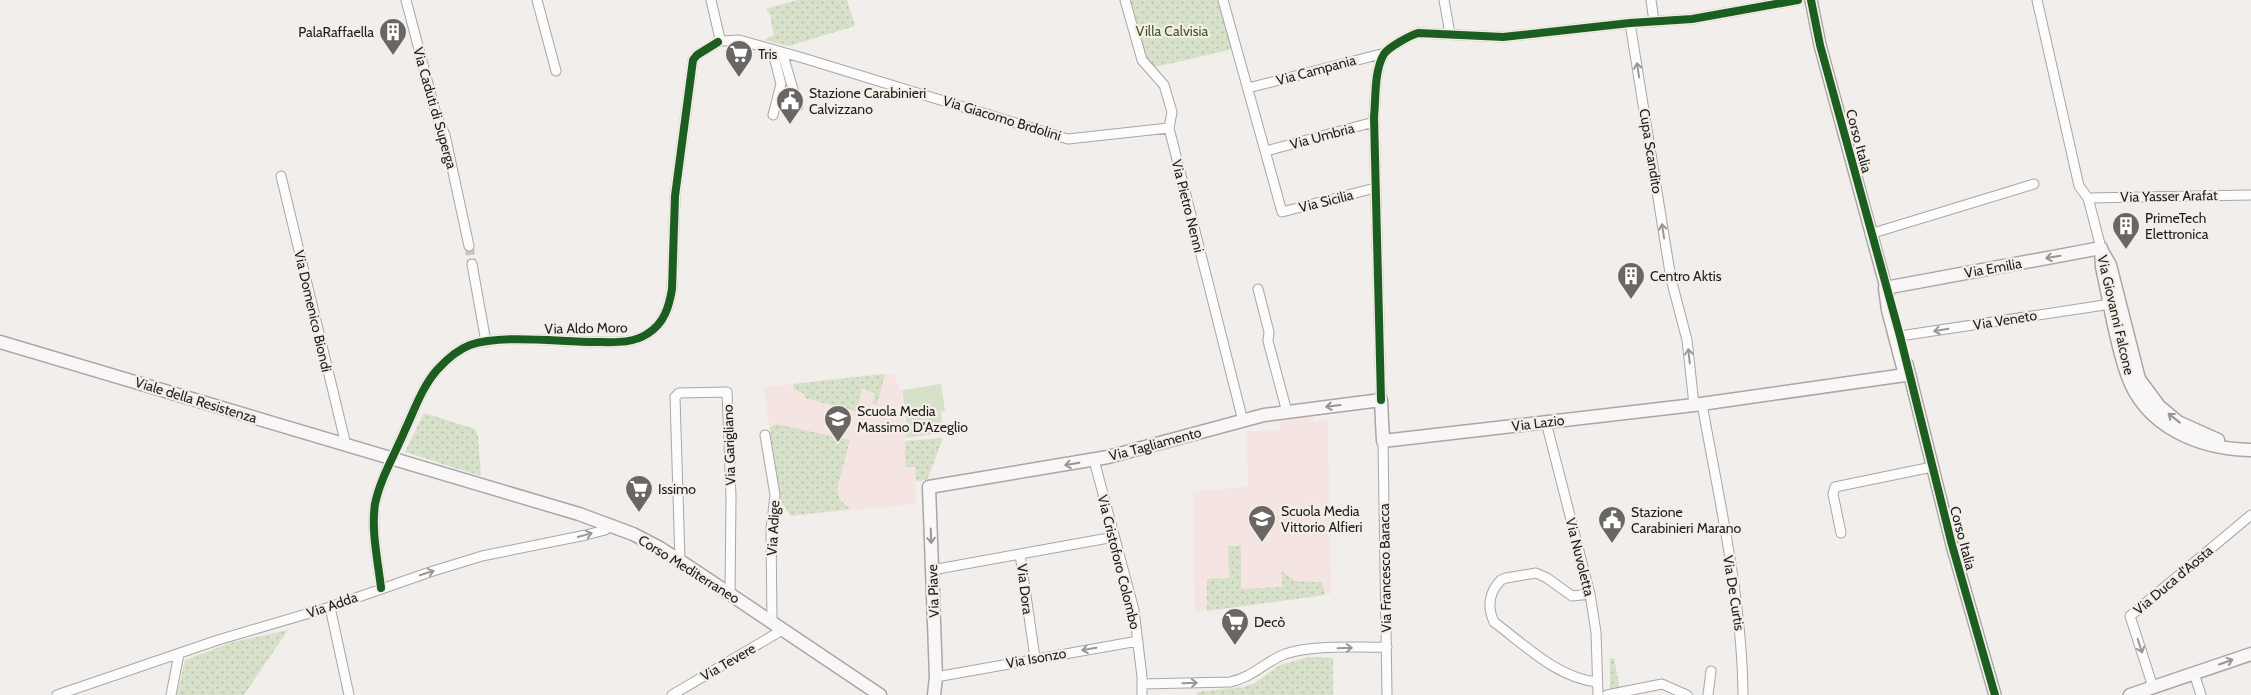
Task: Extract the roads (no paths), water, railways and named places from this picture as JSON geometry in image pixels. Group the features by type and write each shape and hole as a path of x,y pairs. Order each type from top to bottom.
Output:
{"main road":[{"name":"Via Emilia","path":"1885,288 2101,248"},
{"name":"Via Giovanni Falcone","path":"2101,248 2102,266 2127,375 2149,410 2169,428 2189,440 2219,448 2251,450"},
{"name":"Via Giovanni Falcone","path":"2101,248 2110,265 2135,369 2144,387 2159,406 2178,422 2199,433 2251,450"},
{"name":"Corso Italia","path":"1885,288 1888,310 1905,375"},
{"name":"Viale della Resistenza","path":"0,342 392,458"},
{"name":"Via Lazio","path":"1383,441 1698,404 1905,375"},
{"name":"Via Tagliamento","path":"929,487 1094,460 1242,421 1287,412 1381,400"},
{"path":"1381,400 1383,441"},
{"name":"Corso Mediterraneo","path":"392,458 506,492 633,534 680,561 880,695"},
{"name":"Via Piave","path":"929,487 936,677 934,695"},
{"path":"2130,695 2251,654"}],"street":[{"name":"Via Caduti di Superga","path":"406,0 436,114 445,135 469,246"},
{"path":"537,0 556,71"},
{"path":"711,0 721,41"},
{"name":"Via Pietro Nenni","path":"1125,0 1142,60 1161,79 1172,112 1169,128 1242,421"},
{"path":"1223,0 1267,150"},
{"path":"1444,0 1450,34"},
{"path":"1651,0 1654,22"},
{"path":"1381,400 1374,122 1378,74 1385,53 1406,38 1418,33 1503,37 1630,23 1692,19 1798,0"},
{"name":"Corso Italia","path":"1811,0 1820,45 1870,234 1900,336 1911,387 1952,546 1995,695"},
{"path":"2036,0 2079,186 2088,198 2101,248"},
{"name":"Cupa Scandito","path":"1630,23 1671,279 1687,340 1698,404"},
{"name":"Via Giacomo Brdolini","path":"721,41 739,40 772,49 976,109 1068,139 1169,128"},
{"name":"Via Aldo Moro","path":"381,588 374,517 376,502 392,458 420,399 436,371 453,354 468,346 486,342 512,340 621,342 647,334 664,317 670,302 672,289 674,196 692,60 697,54 721,41"},
{"path":"772,49 781,84 773,115"},
{"path":"782,52 798,106"},
{"name":"Via Campania","path":"1248,88 1385,53"},
{"name":"Via Umbria","path":"1267,150 1374,122"},
{"name":"Via Sicilia","path":"1267,150 1282,212 1375,188"},
{"name":"Via Domenico Biondi","path":"281,176 346,445"},
{"path":"1870,234 2034,184"},
{"name":"Via Yasser Arafat","path":"2088,198 2251,195"},
{"path":"472,264 486,342"},
{"path":"1258,290 1269,332 1268,341 1287,412"},
{"name":"Via Veneto","path":"1900,336 2111,304"},
{"name":"Corso Italia","path":"1905,375 1911,387"},
{"name":"Via Garigliano","path":"680,561 675,397 679,393 727,392 730,595"},
{"name":"Via De Curtis","path":"1698,404 1732,577 1742,647 1742,695"},
{"name":"Via Nuvoletta","path":"1546,422 1590,594 1596,632 1598,695"},
{"name":"Via Adige","path":"766,435 775,495 770,529 772,622"},
{"name":"Via Francesco Baracca","path":"1383,441 1387,695"},
{"name":"Via Cristoforo Colombo","path":"1094,460 1134,610 1142,695"},
{"path":"1840,532 1833,494 1835,488 1932,467"},
{"name":"Via Duca d'Aosta","path":"2153,687 2130,616 2251,515"},
{"name":"Via Adda","path":"57,695 218,640 330,607 381,588 482,556 564,541 604,530 610,525"},
{"name":"Via Dora","path":"1035,658 1020,554 1114,537"},
{"path":"932,570 1020,554"},
{"path":"1590,594 1572,596 1547,578 1530,573 1501,580 1490,596 1489,612 1494,622 1558,669 1583,681 1597,682"},
{"path":"330,607 349,695"},
{"name":"Via Tevere","path":"672,695 784,630"},
{"name":"Via Isonzo","path":"936,677 1138,641"},
{"path":"1142,684 1230,682 1242,679 1283,655 1299,650 1386,647"},
{"path":"171,695 180,654"},
{"path":"1708,695 1711,671"},
{"path":"2194,673 2201,695"},
{"path":"1607,695 1662,684 1686,695"}],"tunnel":[{"path":"469,246 472,264"}],"place":[{"name":"PalaRaffaella","path":"393,56"},
{"name":"Tris","path":"739,78"},
{"name":"Stazione Carabinieri Calvizzano","path":"790,125"},
{"name":"PrimeTech Elettronica","path":"2126,250"},
{"name":"Centro Aktis","path":"1631,300"},
{"name":"Scuola Media Massimo D'Azeglio","path":"838,443"},
{"name":"Issimo","path":"639,513"},
{"name":"Scuola Media Vittorio Alfieri","path":"1262,543"},
{"name":"Stazione Carabinieri Marano","path":"1612,544"},
{"name":"Decò","path":"1235,646"}],"park label":[{"name":"Villa Calvisia","path":"1172,31"}]}
